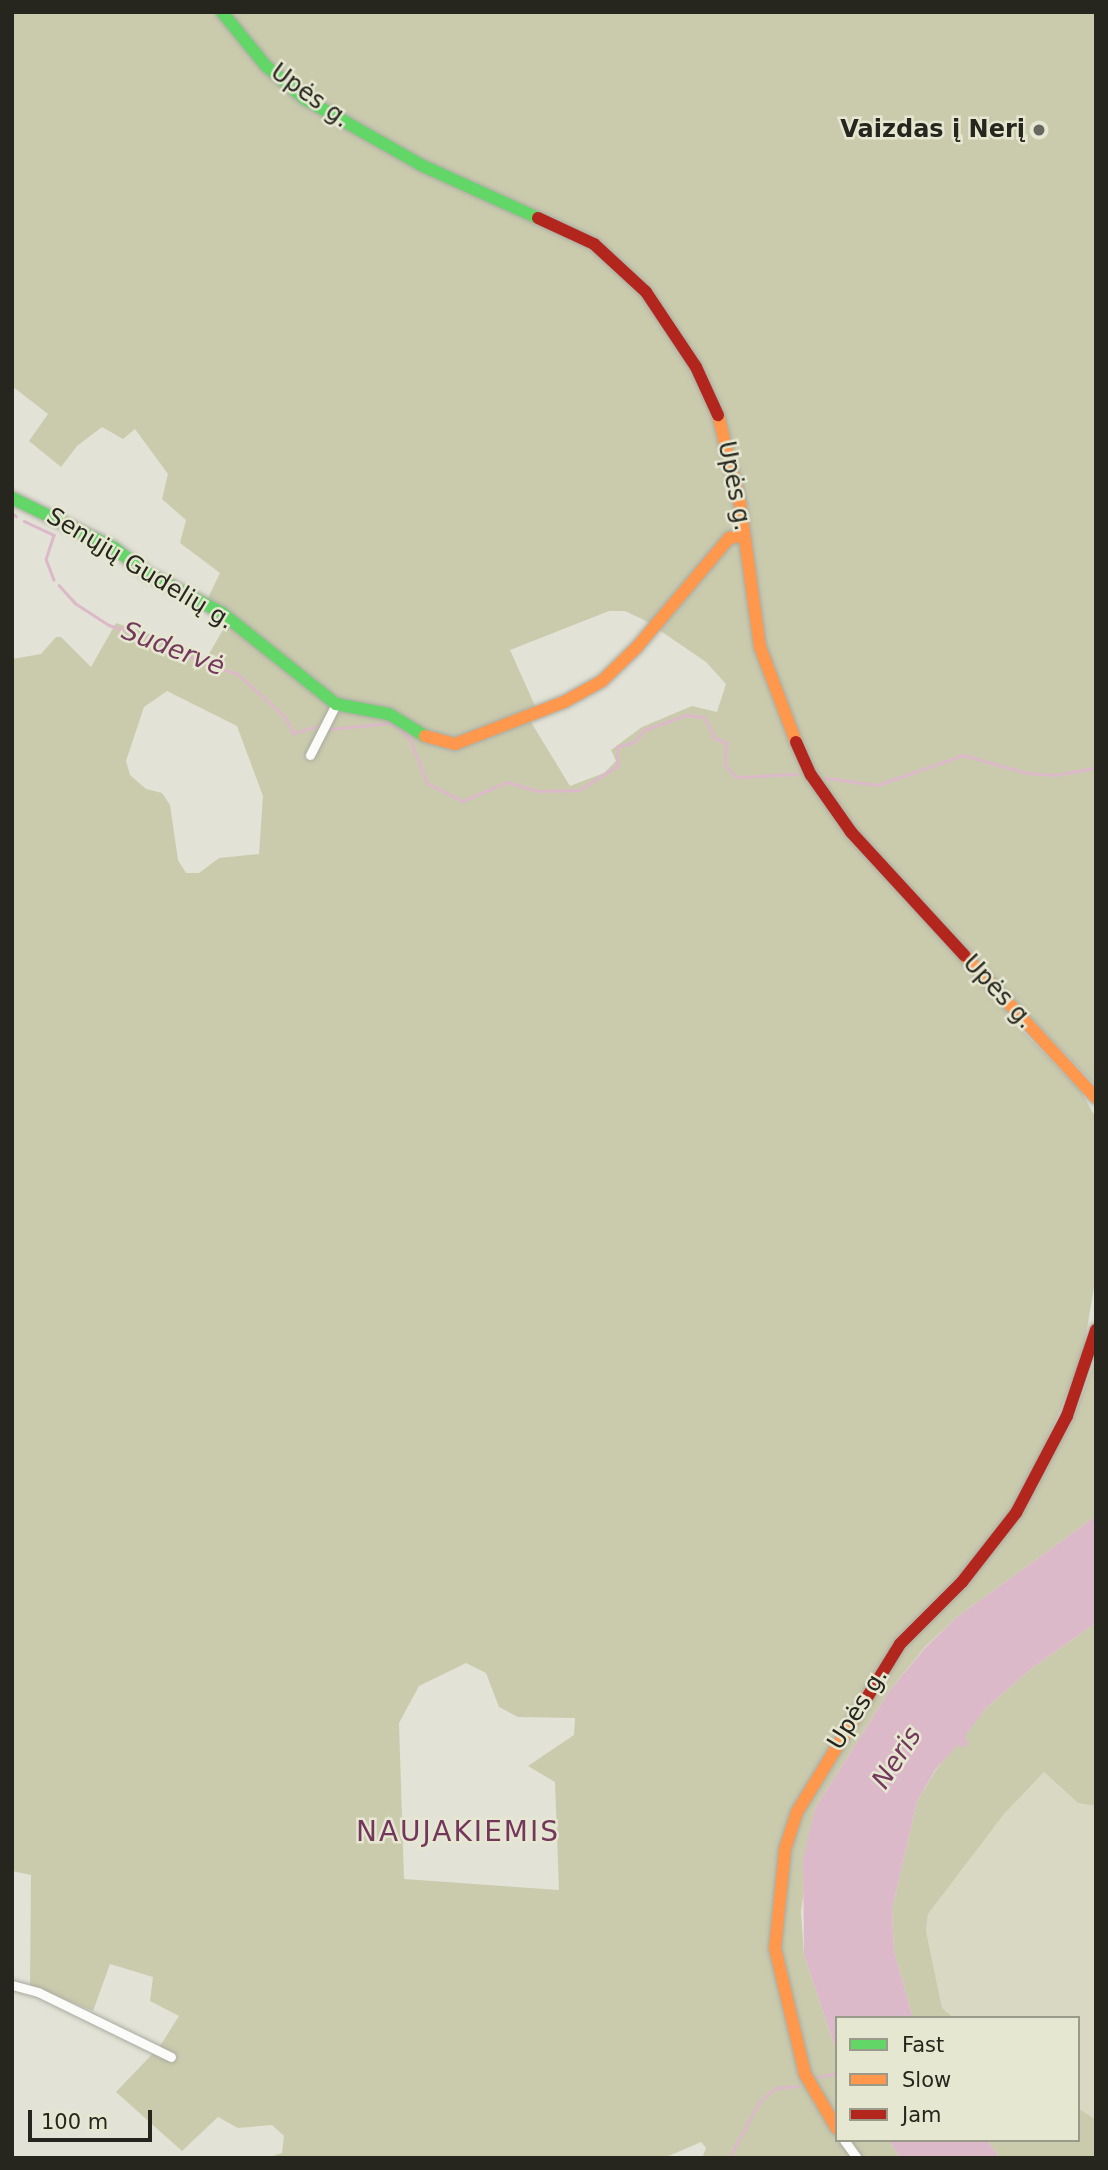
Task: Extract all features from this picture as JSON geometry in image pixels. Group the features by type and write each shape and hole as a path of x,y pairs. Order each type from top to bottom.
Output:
{"street":[{"name":"Upės g.","path":"222,12 266,66 305,99 421,165 566,228 618,262 669,322 708,390 726,441 744,536 760,647 781,710 819,788 910,898 1096,1098"},
{"name":"Senųjų Gudelių g.","path":"12,498 114,548 148,573 222,613 336,704 389,714 443,743 473,741 602,681 637,647 729,538 744,536"},
{"path":"310,755 336,704"},
{"name":"Upės g.","path":"835,2126 805,2074 775,1948 785,1849 793,1824 817,1775 900,1644 962,1583 1016,1513 1068,1416 1096,1330"},
{"path":"12,1985 38,1992 170,2057"},
{"path":"845,2142 857,2158"}],"shaded area":[{"path":"12,12 1096,12 1096,1086 1017,1003 1006,1014 1080,1090 1096,1118 1096,1275 1082,1358 1007,1534 1072,1422 1096,1358 1096,1516 957,1617 925,1647 890,1690 815,1808 801,1912 804,1955 835,2047 835,2142 890,2142 900,2158 702,2158 706,2148 701,2142 664,2158 266,2158 282,2153 284,2136 272,2125 238,2128 218,2117 182,2151 116,2092 160,2046 179,2016 150,2001 153,1977 110,1964 93,2011 30,1985 31,1875 12,1871 12,659 41,654 56,637 61,637 91,667 116,623 180,644 206,659 231,616 208,598 220,573 180,543 186,520 162,499 168,474 135,429 123,439 102,427 77,446 61,467 29,441 48,414 12,386","holes":["609,611 625,611 646,621 706,662 726,684 717,712 692,706 642,727 611,750 616,761 604,773 570,786 526,714 536,708 510,650","167,691 237,726 263,796 259,854 219,858 199,873 186,873 178,860 170,805 162,793 146,789 130,775 126,761 144,707","466,1663 486,1673 499,1707 518,1717 575,1718 574,1735 528,1766 555,1782 559,1890 404,1879 399,1723 419,1686"]},
{"path":"1096,1623 1096,1806 1078,1803 1044,1772 1004,1814 928,1914 926,1931 942,2008 952,2016 912,2016 894,1951 892,1909 917,1802 935,1771 986,1708 1032,1668"},
{"path":"1044,1772 1078,1803 1096,1806 1096,2120 1080,2109 1080,2016 952,2016 942,2008 926,1931 928,1914 1004,1814"},
{"path":"1080,2109 1096,2120 1096,2158 1000,2158 988,2142 1080,2142"}],"water":[{"name":"Neris","path":"1096,1516 1096,1623 1032,1668 986,1708 965,1736 968,1743 965,1748 958,1745 935,1770 917,1802 892,1909 894,1951 912,2016 835,2016 835,2047 804,1955 803,1859 815,1808 890,1690 925,1648 957,1617"},
{"path":"890,2142 988,2142 1000,2158 900,2158"}],"waterway":[{"name":"Sudervė","path":"12,513 16,516"},
{"name":"Sudervė","path":"24,521 54,535 46,559 54,580"},
{"name":"Sudervė","path":"59,585 75,603 109,625 166,644 208,666 237,673 286,718 293,733 316,727"},
{"name":"Sudervė","path":"330,729 389,723 399,728 411,741 427,783 463,801 507,782 538,791 579,790 617,766 617,747 634,742 644,730 686,715 704,717 715,738 727,743 725,765 736,777 797,774"},
{"name":"Sudervė","path":"826,778 878,785 963,755 1027,773 1055,775 1096,768"},
{"path":"818,2077 835,2073"},
{"path":"729,2158 760,2101 776,2088 798,2086"}],"traffic: fast":[{"path":"222,12 266,66 305,99 421,165 538,218"},
{"path":"12,498 114,548 147,573 222,613 336,704 389,714 425,736"}],"traffic: slow":[{"path":"718,415 740,503 760,647 796,742"},
{"path":"425,736 455,744 564,702 602,681 637,647 729,538 744,536"},
{"path":"965,956 1096,1098"},
{"path":"835,2126 805,2074 775,1948 785,1849 797,1812 868,1696"}],"traffic: jam":[{"path":"538,218 594,244 646,292 696,367 718,415"},
{"path":"796,742 811,775 851,832 965,956"},
{"path":"868,1696 900,1644 962,1582 1016,1513 1067,1416 1096,1330"}],"place":[{"name":"Vaizdas į Nerį","path":"1039,130"}],"district":[{"name":"NAUJAKIEMIS","path":"458,1832"}]}
